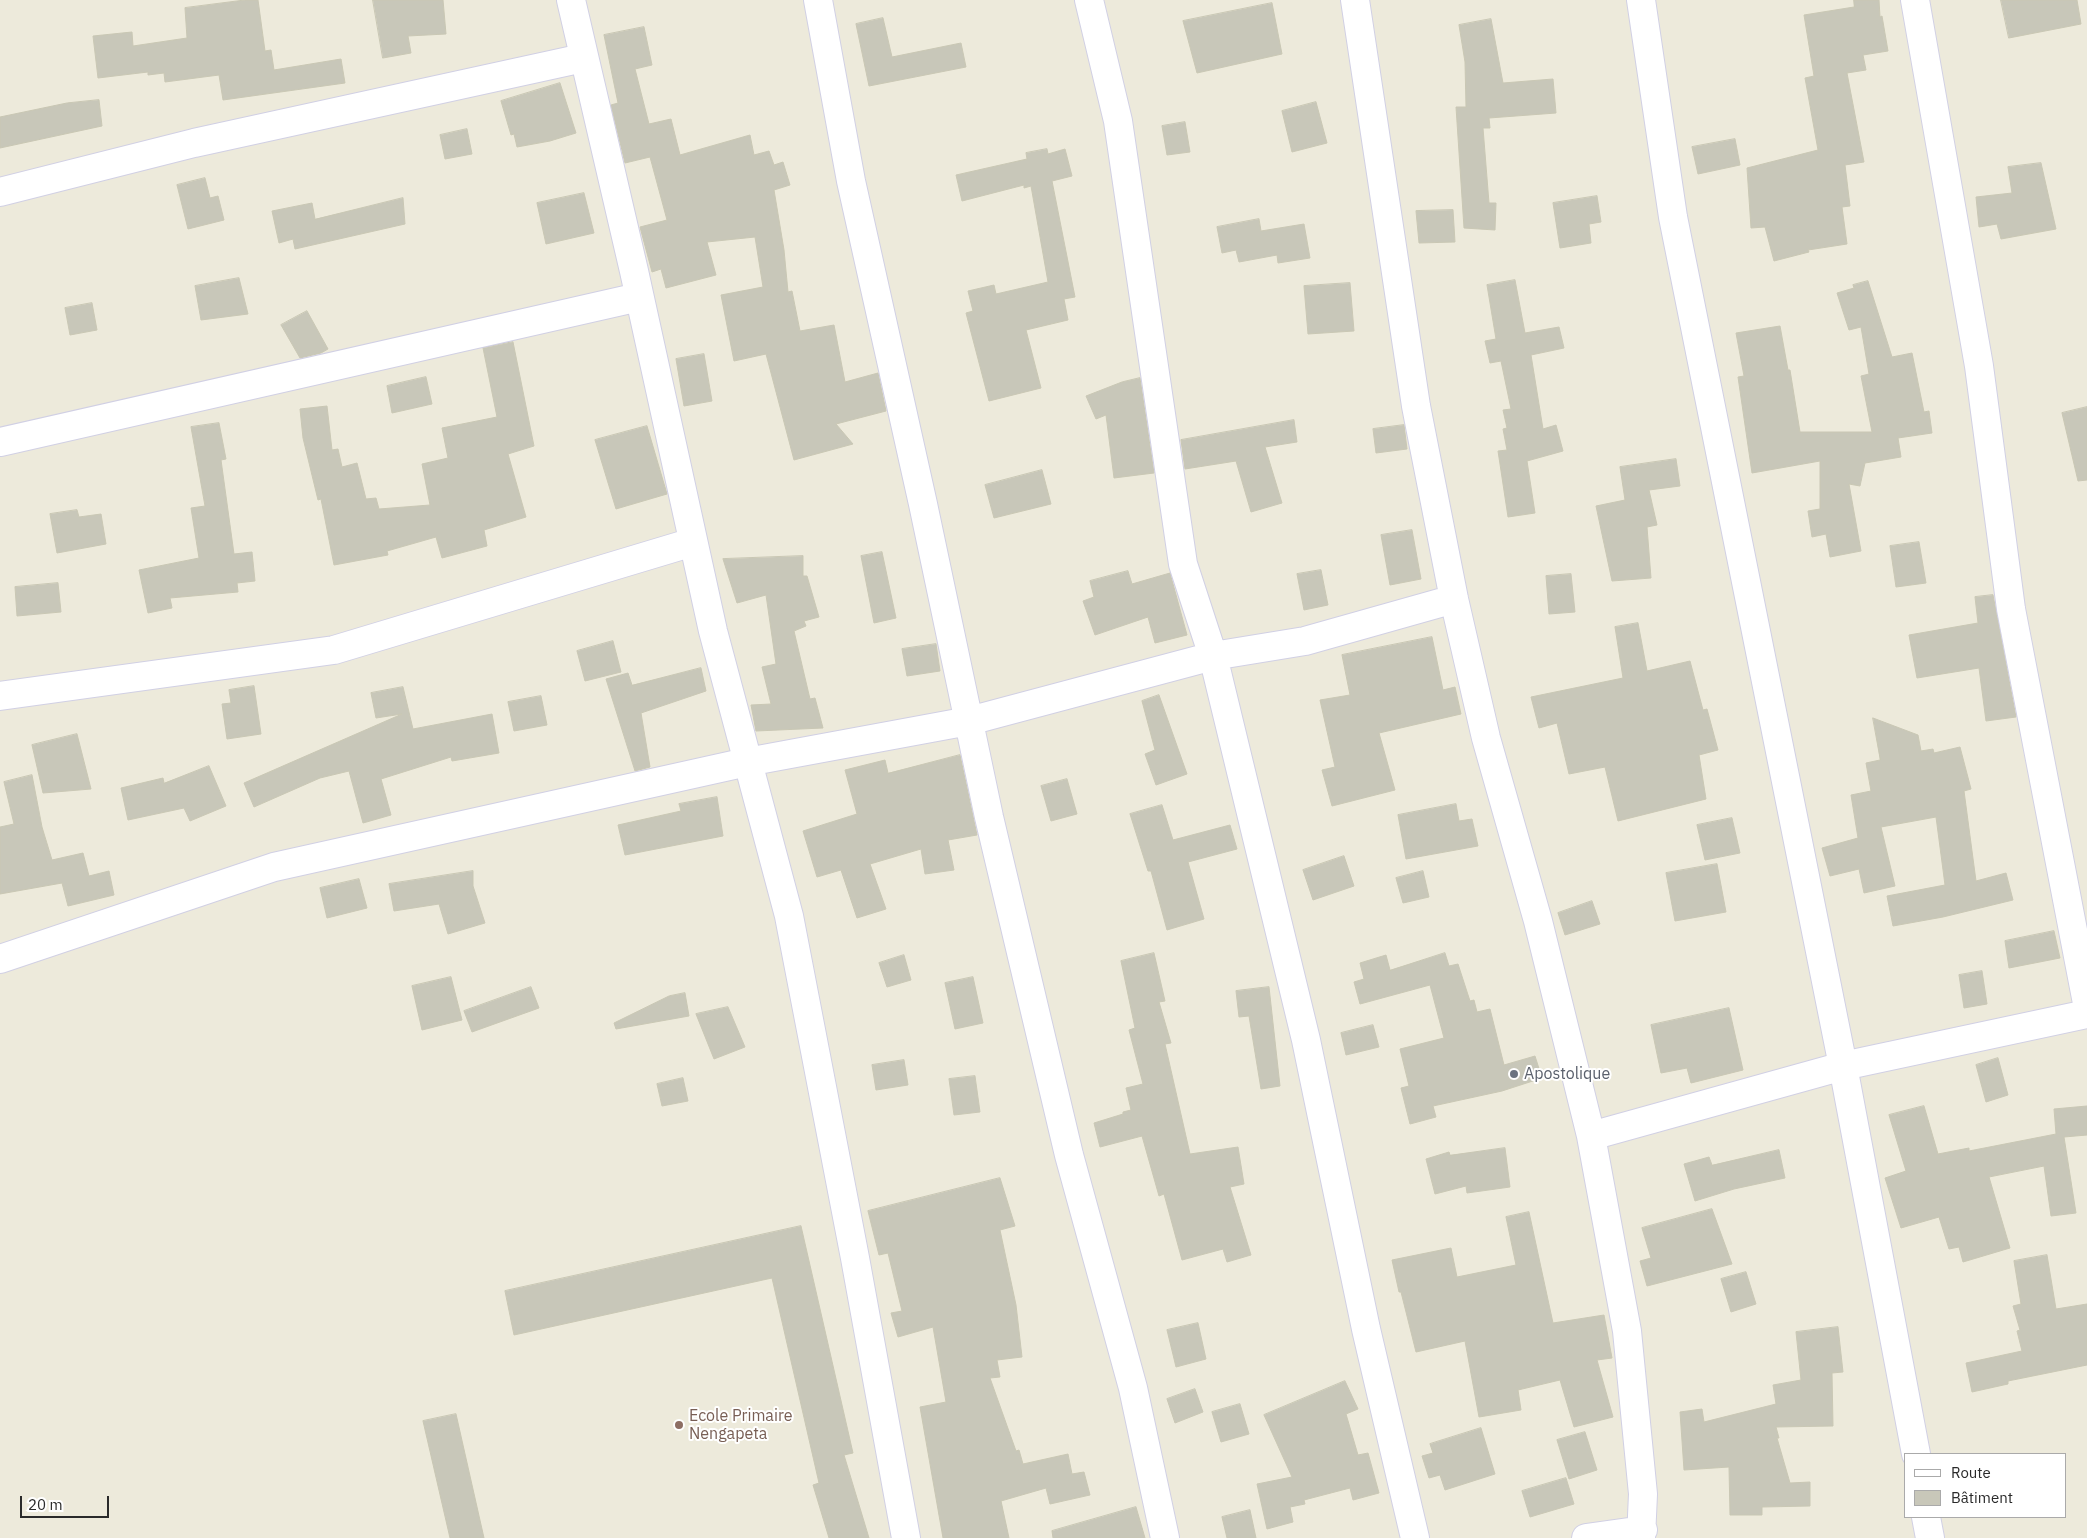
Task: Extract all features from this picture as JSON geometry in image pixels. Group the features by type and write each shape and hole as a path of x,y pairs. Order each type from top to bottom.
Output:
{"street":[{"path":"571,0 639,297 712,631 789,916 855,1258 906,1538"},
{"path":"818,0 851,181 924,504 989,817 1069,1155 1133,1388 1165,1538"},
{"path":"1089,0 1118,121 1183,564 1213,656 1306,1040 1366,1329 1415,1538"},
{"path":"1355,0 1416,406 1454,599 1486,738 1538,921 1591,1136 1627,1331 1643,1494 1642,1534 1586,1538"},
{"path":"1641,0 1673,216 1842,1066 1916,1453"},
{"path":"1915,0 1979,366 2011,608 2087,1003"},
{"path":"0,192 194,143 583,58"},
{"path":"0,442 639,297"},
{"path":"0,696 334,650 693,542"},
{"path":"0,959 274,867 747,762 969,721 1213,656 1305,641 1454,599"},
{"path":"1591,1136 1842,1066 2087,1014"},
{"path":"1926,1518 1930,1538"}],"building":[{"path":"258,0 265,51 271,50 274,70 341,59 345,83 223,100 219,75 165,82 164,73 148,75 148,72 98,78 93,36 132,32 133,46 187,38 185,8"},
{"path":"373,0 443,0 446,34 408,36 411,53 383,58"},
{"path":"1854,0 1879,0 1880,17 1882,16 1888,51 1863,55 1866,70 1847,73 1864,162 1845,165 1850,206 1842,207 1847,244 1808,250 1809,252 1774,261 1765,227 1751,228 1747,168 1818,150 1805,78 1814,76 1804,15 1854,7"},
{"path":"2001,0 2077,0 2081,24 2009,38"},
{"path":"1272,3 1282,54 1197,73 1183,21"},
{"path":"883,18 892,57 961,43 966,67 869,86 856,24"},
{"path":"1491,19 1503,83 1553,79 1556,113 1489,118 1490,128 1483,128 1489,203 1496,203 1495,230 1464,228 1456,107 1466,107 1465,62 1459,25"},
{"path":"644,27 652,65 635,69 649,124 671,119 680,155 750,135 754,155 769,151 774,165 783,162 790,185 774,190 784,250 788,292 792,291 800,331 834,325 845,382 878,373 886,411 836,424 853,444 794,460 766,354 734,361 721,295 763,287 755,237 707,242 716,275 666,288 661,269 652,272 640,227 667,220 650,157 625,163 611,105 618,103 604,35"},
{"path":"560,83 576,133 550,141 517,147 514,134 511,135 501,101"},
{"path":"99,100 102,126 0,148 0,117 67,103"},
{"path":"1316,102 1327,143 1292,152 1282,111"},
{"path":"1185,122 1190,152 1167,155 1162,126"},
{"path":"467,129 472,154 445,159 440,135"},
{"path":"1735,139 1740,165 1698,174 1692,147"},
{"path":"1047,149 1048,154 1065,149 1072,176 1052,181 1075,297 1064,299 1068,320 1026,330 1041,388 989,401 966,313 973,311 968,291 994,285 996,294 1048,282 1031,186 1024,188 1024,185 962,201 956,175 1027,159 1026,153"},
{"path":"2041,163 2056,229 2001,239 1997,224 1979,227 1976,197 2012,193 2008,167"},
{"path":"205,178 210,198 218,196 224,220 188,229 177,185"},
{"path":"584,193 594,233 546,244 537,203"},
{"path":"1597,196 1601,222 1589,224 1591,243 1560,248 1553,203"},
{"path":"403,198 405,224 295,249 293,239 279,243 272,211 312,203 315,219"},
{"path":"1453,210 1455,242 1419,243 1416,211"},
{"path":"1259,219 1261,231 1304,224 1310,258 1278,263 1277,255 1239,262 1236,250 1222,253 1217,227"},
{"path":"239,278 248,314 201,320 195,286"},
{"path":"1515,280 1525,333 1559,327 1564,348 1531,355 1543,429 1556,425 1563,451 1527,461 1535,513 1508,517 1498,451 1507,450 1503,429 1507,428 1503,410 1511,409 1501,361 1490,363 1485,341 1496,339 1487,285"},
{"path":"1868,281 1892,357 1912,353 1924,412 1929,411 1932,433 1898,438 1901,457 1865,463 1860,486 1849,484 1861,551 1830,557 1826,534 1812,537 1808,511 1820,509 1820,461 1752,473 1738,377 1744,376 1736,333 1780,326 1788,370 1790,370 1800,432 1872,432 1861,376 1869,374 1861,327 1849,330 1837,293 1854,288 1853,285"},
{"path":"1350,283 1354,331 1308,334 1304,286"},
{"path":"92,303 97,330 70,335 65,308"},
{"path":"307,311 328,349 321,353 300,358 281,325"},
{"path":"513,342 534,446 508,454 526,517 484,530 487,546 442,558 436,537 387,551 388,555 334,565 321,499 318,500 303,438 300,409 327,406 332,450 338,449 342,467 357,463 366,499 376,498 379,509 430,505 422,464 448,458 442,428 497,417 483,348"},
{"path":"704,354 712,401 684,406 676,359"},
{"path":"426,377 432,404 392,413 387,386"},
{"path":"1140,378 1154,473 1114,478 1106,415 1096,419 1086,396 1122,382"},
{"path":"2087,407 2087,480 2078,481 2062,413"},
{"path":"1294,420 1297,442 1265,447 1282,503 1251,512 1236,461 1185,469 1181,440"},
{"path":"219,423 226,459 221,460 234,554 252,552 255,581 237,583 238,592 170,598 172,608 148,613 139,570 199,558 191,508 205,506 191,427"},
{"path":"1404,425 1407,449 1376,453 1373,429"},
{"path":"647,426 667,494 616,509 595,440"},
{"path":"1676,459 1680,486 1649,490 1657,525 1647,527 1651,578 1612,581 1596,506 1625,500 1620,467"},
{"path":"1042,470 1051,504 994,518 985,485"},
{"path":"77,510 79,517 101,514 106,544 57,553 50,514"},
{"path":"1412,530 1421,579 1390,585 1381,535"},
{"path":"1919,542 1926,583 1896,587 1890,546"},
{"path":"882,552 896,618 874,623 861,556"},
{"path":"803,556 803,576 807,576 819,617 804,621 806,626 794,631 810,699 815,698 823,728 756,731 751,705 771,704 762,667 776,664 766,595 737,603 723,559"},
{"path":"1321,570 1328,605 1304,610 1297,574"},
{"path":"1128,571 1132,584 1170,573 1187,635 1155,643 1148,617 1095,635 1083,601 1094,597 1090,581"},
{"path":"1571,574 1575,612 1549,614 1546,576"},
{"path":"58,583 61,612 17,616 15,587"},
{"path":"1993,595 2016,717 1986,721 1979,668 1917,678 1909,635 1978,623 1975,597"},
{"path":"1638,623 1647,671 1690,661 1703,710 1707,709 1718,750 1699,755 1706,799 1618,821 1605,767 1569,774 1557,723 1539,728 1531,697 1623,678 1615,627"},
{"path":"1432,637 1443,690 1455,687 1461,714 1379,733 1395,790 1332,806 1322,770 1335,767 1320,700 1350,695 1342,655"},
{"path":"613,641 621,672 585,681 577,651"},
{"path":"936,644 940,671 907,676 902,649"},
{"path":"701,668 706,691 641,713 650,767 635,771 606,679 628,673 632,685"},
{"path":"254,686 261,734 227,739 222,704 231,703 229,690"},
{"path":"403,687 413,729 492,714 499,753 452,761 451,757 381,779 391,815 363,823 349,771 320,778 254,807 244,783 402,714 376,718 371,693"},
{"path":"1159,695 1187,774 1156,785 1145,754 1155,750 1142,701"},
{"path":"541,696 547,725 514,731 508,702"},
{"path":"1873,718 1918,735 1921,751 1933,749 1934,753 1960,747 1971,789 1964,791 1976,881 2006,873 2013,900 1943,917 1893,926 1887,896 1945,885 1936,817 1881,827 1895,886 1864,893 1859,869 1830,876 1822,848 1858,838 1851,795 1871,791 1866,763 1880,760"},
{"path":"77,734 91,789 43,793 32,745"},
{"path":"960,755 977,835 948,840 954,870 925,874 921,849 870,864 886,909 857,918 841,870 817,877 803,831 857,814 845,770 885,760 888,773"},
{"path":"209,766 226,806 190,821 184,808 128,820 121,788 163,778 164,783"},
{"path":"32,775 42,827 52,860 83,853 89,876 109,871 114,895 68,906 62,883 0,894 0,827 14,824 4,782"},
{"path":"1067,779 1077,814 1051,821 1041,786"},
{"path":"717,797 723,836 625,855 618,825 681,811 679,804"},
{"path":"1456,804 1459,821 1472,819 1478,846 1406,859 1398,815"},
{"path":"1162,805 1173,840 1230,825 1237,849 1188,862 1204,919 1167,930 1151,871 1148,871 1130,814"},
{"path":"1732,818 1740,853 1705,860 1697,825"},
{"path":"1344,856 1354,886 1313,900 1303,870"},
{"path":"1717,864 1726,912 1675,921 1666,873"},
{"path":"473,871 473,886 485,923 448,934 439,904 394,911 389,884"},
{"path":"1423,871 1429,897 1403,903 1396,878"},
{"path":"359,879 367,908 327,918 320,888"},
{"path":"1592,901 1600,924 1565,935 1558,913"},
{"path":"2054,931 2060,958 2009,968 2005,941"},
{"path":"1154,953 1165,1001 1159,1002 1171,1043 1165,1044 1190,1154 1238,1147 1244,1184 1230,1187 1251,1255 1227,1262 1223,1249 1182,1260 1164,1194 1159,1196 1142,1136 1100,1147 1094,1123 1131,1110 1126,1088 1143,1084 1129,1030 1135,1028 1121,961"},
{"path":"1445,953 1449,966 1458,964 1470,1001 1474,1000 1477,1012 1490,1009 1504,1065 1535,1056 1542,1078 1502,1091 1433,1106 1436,1117 1410,1124 1401,1088 1409,1086 1400,1049 1444,1038 1430,985 1360,1004 1354,982 1364,979 1360,963 1386,955 1390,970"},
{"path":"904,955 911,980 887,987 879,963"},
{"path":"1982,971 1987,1004 1964,1008 1959,975"},
{"path":"451,977 462,1020 422,1030 412,986"},
{"path":"973,977 983,1023 955,1029 945,983"},
{"path":"531,987 539,1008 472,1032 464,1011"},
{"path":"1269,987 1280,1086 1261,1089 1249,1016 1239,1017 1236,991"},
{"path":"685,993 689,1016 616,1029 614,1023 669,996"},
{"path":"728,1007 745,1047 714,1059 696,1014"},
{"path":"1729,1008 1743,1070 1691,1083 1687,1068 1661,1073 1651,1025"},
{"path":"1373,1025 1379,1047 1346,1055 1341,1033"},
{"path":"1998,1058 2008,1095 1986,1102 1976,1065"},
{"path":"904,1060 908,1085 876,1090 872,1065"},
{"path":"975,1076 980,1112 954,1115 949,1079"},
{"path":"683,1078 688,1101 662,1106 657,1084"},
{"path":"1924,1106 1938,1154 1969,1148 1969,1151 2056,1134 2054,1109 2087,1106 2087,1135 2064,1137 2076,1213 2051,1216 2044,1166 1989,1177 2010,1248 1963,1262 1959,1247 1949,1249 1939,1217 1901,1228 1885,1178 1906,1171 1889,1115"},
{"path":"1505,1148 1510,1187 1467,1193 1466,1186 1435,1194 1426,1159 1449,1152 1450,1155"},
{"path":"1779,1150 1785,1178 1734,1189 1695,1201 1684,1164 1709,1157 1712,1165"},
{"path":"1000,1178 1015,1226 1000,1230 1016,1305 1022,1357 997,1360 1000,1377 990,1378 1016,1451 1019,1450 1023,1464 1068,1454 1072,1474 1084,1472 1090,1495 1050,1504 1046,1488 1001,1501 1009,1538 943,1538 920,1407 946,1402 933,1327 898,1337 891,1313 902,1311 888,1253 879,1255 868,1211"},
{"path":"1712,1209 1732,1264 1647,1286 1640,1261 1651,1258 1642,1228"},
{"path":"1529,1212 1553,1323 1604,1315 1612,1358 1597,1360 1613,1417 1574,1427 1560,1380 1518,1390 1521,1410 1479,1417 1465,1341 1416,1352 1392,1260 1451,1248 1457,1277 1516,1265 1506,1217"},
{"path":"801,1226 853,1453 844,1455 869,1538 829,1538 813,1485 819,1483 772,1278 514,1335 505,1291"},
{"path":"2047,1255 2056,1309 2087,1304 2087,1365 2008,1381 2008,1384 1972,1392 1966,1363 2022,1351 2017,1331 2020,1330 2013,1306 2021,1304 2014,1261"},
{"path":"1746,1272 1756,1304 1731,1312 1721,1279"},
{"path":"1198,1323 1206,1359 1176,1367 1167,1330"},
{"path":"1838,1327 1843,1372 1832,1373 1833,1426 1776,1427 1779,1438 1777,1438 1790,1483 1810,1482 1810,1506 1762,1507 1762,1515 1730,1515 1729,1467 1684,1470 1680,1412 1702,1409 1704,1422 1776,1404 1773,1385 1801,1380 1796,1332"},
{"path":"1345,1381 1358,1409 1346,1414 1358,1455 1368,1453 1379,1493 1353,1500 1350,1488 1304,1500 1305,1504 1290,1507 1293,1522 1267,1529 1257,1484 1292,1477 1264,1415"},
{"path":"1195,1389 1203,1412 1175,1423 1167,1399"},
{"path":"1240,1404 1249,1434 1221,1442 1212,1412"},
{"path":"456,1414 484,1538 450,1538 423,1421"},
{"path":"1481,1428 1495,1474 1445,1490 1440,1475 1429,1478 1422,1456 1433,1453 1430,1444"},
{"path":"1585,1432 1597,1470 1569,1479 1557,1440"},
{"path":"1566,1478 1574,1504 1530,1517 1522,1491"},
{"path":"1136,1507 1145,1538 1053,1538 1052,1531"},
{"path":"1250,1510 1256,1538 1227,1538 1222,1517"}],"place":[{"name":"Apostolique","path":"1514,1074"},
{"name":"Ecole Primaire Nengapeta","path":"679,1425"}]}
